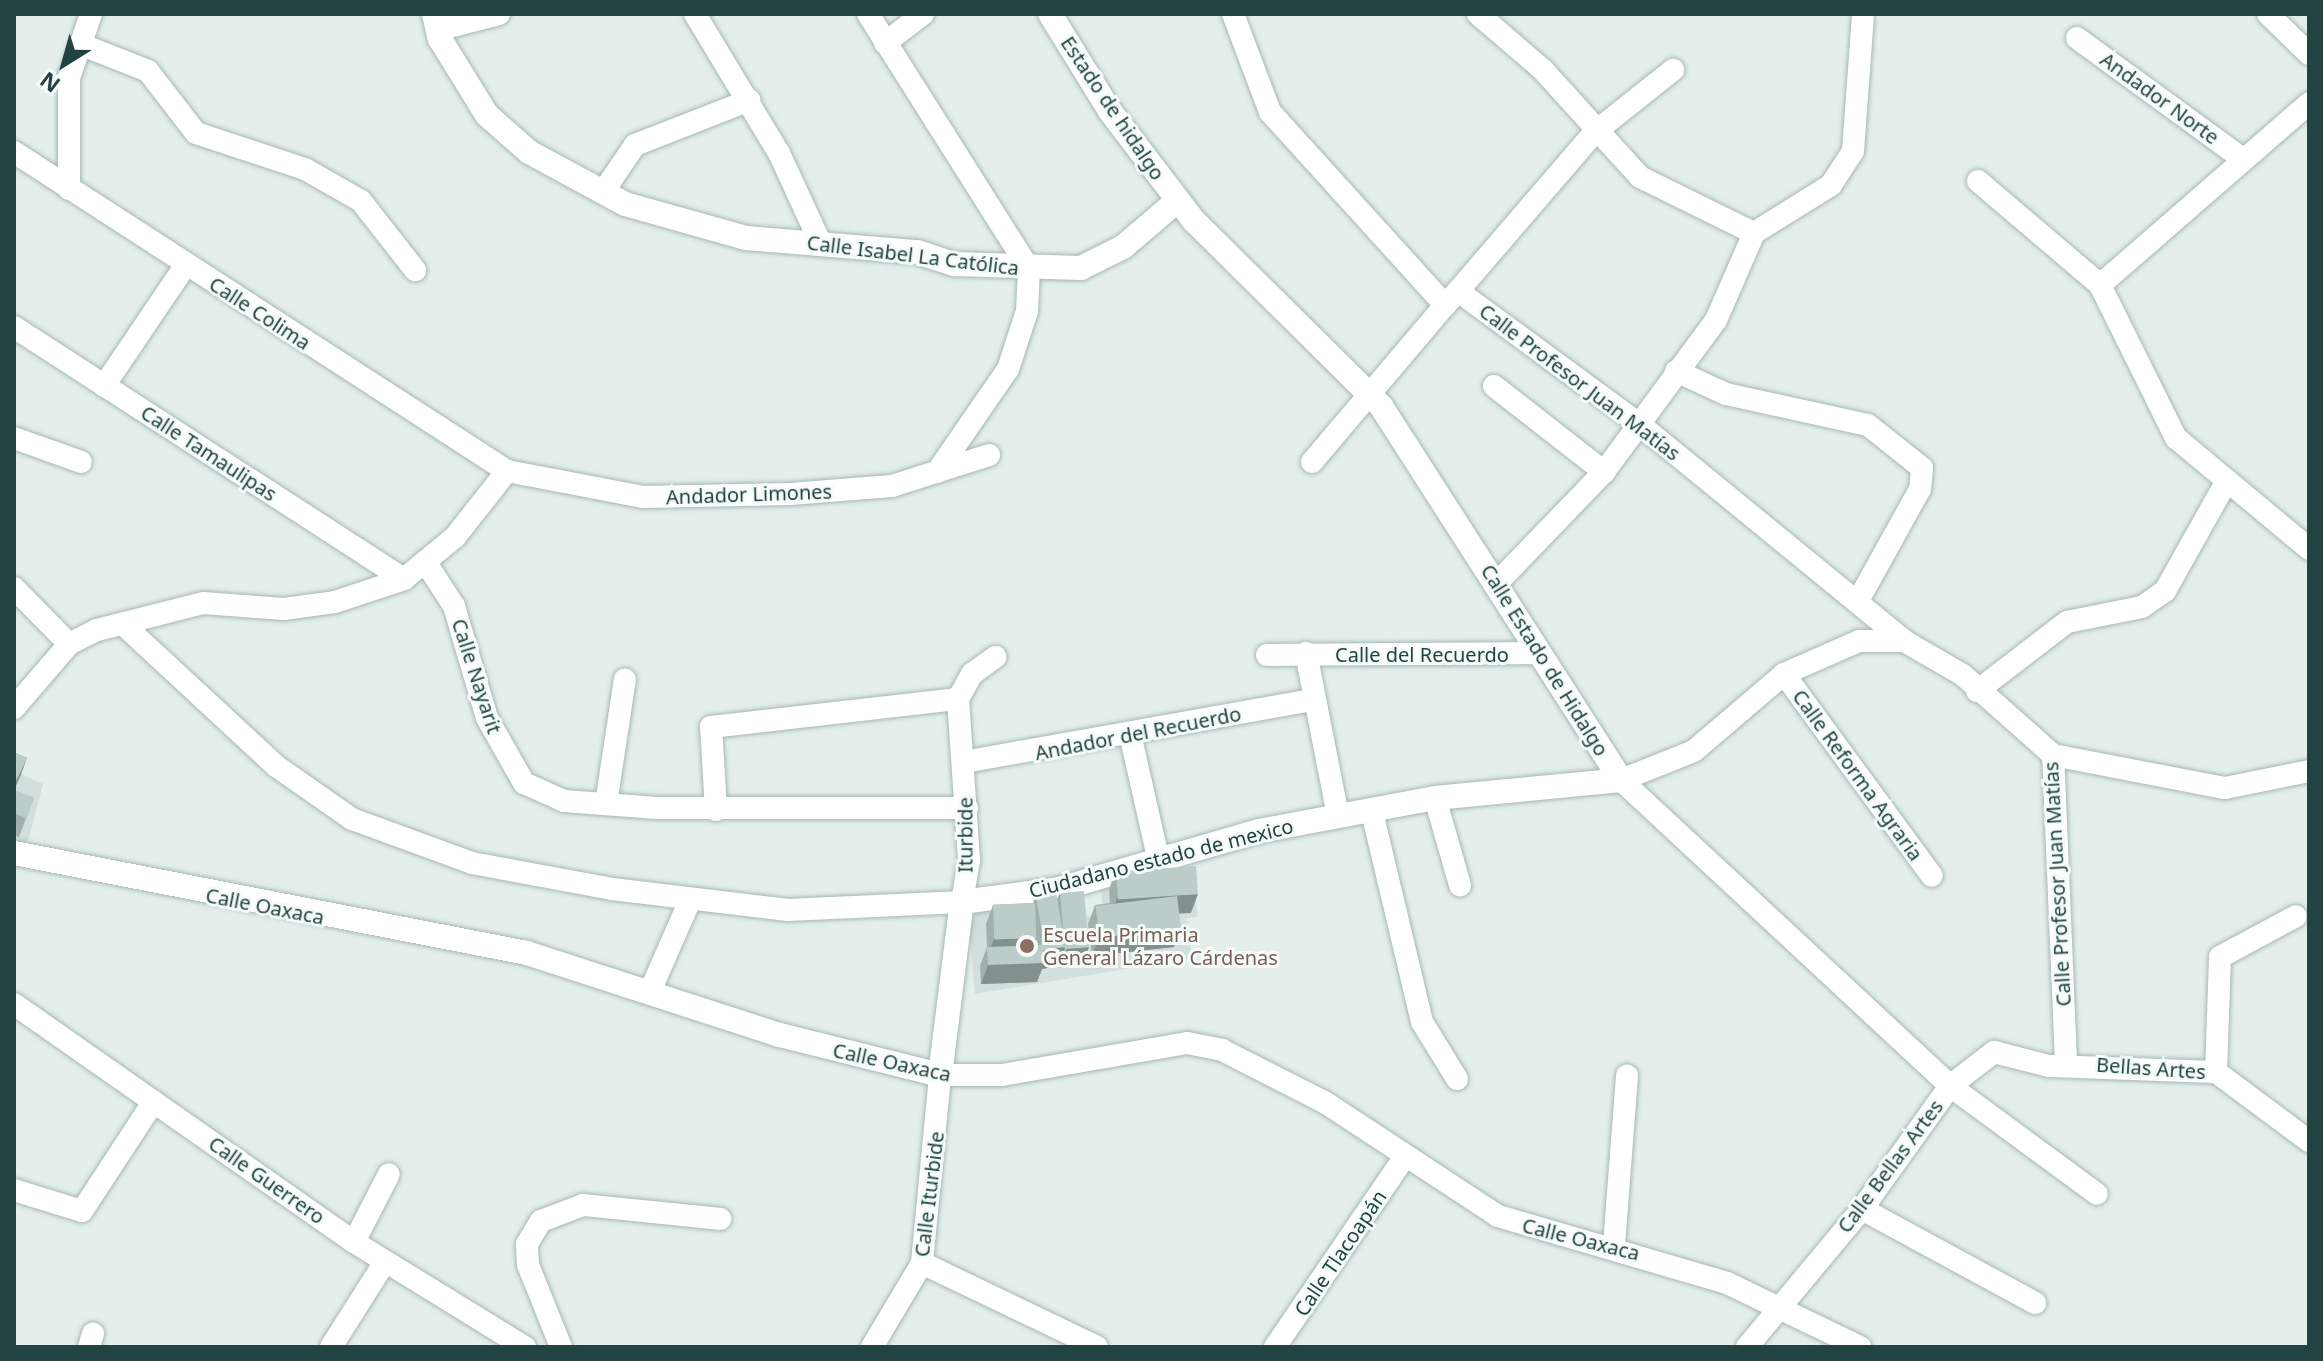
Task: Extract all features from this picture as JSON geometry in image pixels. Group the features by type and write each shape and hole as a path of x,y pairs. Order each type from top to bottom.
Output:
{"street":[{"path":"69,189 65,108 85,46 91,14"},
{"path":"436,22 499,14"},
{"path":"695,14 750,100 819,240"},
{"path":"868,14 1029,269 1027,311 1008,369 937,472"},
{"path":"885,43 923,14"},
{"name":"Estado de hidalgo","path":"1050,14 1177,201"},
{"name":"Calle Profesor Juan Matías","path":"1233,14 1258,82 1287,134 1452,298 1638,423 1904,641"},
{"path":"1478,14 1543,70 1595,132 1640,177 1754,233"},
{"path":"1497,583 1604,472 1716,320 1754,233 1831,185 1853,151 1863,14"},
{"path":"2268,14 2309,54"},
{"name":"Calle Isabel La Católica","path":"436,22 487,115 529,152 603,192 746,238 819,240 1029,269 1081,268 1123,247 1177,201"},
{"name":"Andador Norte","path":"2077,38 2243,159"},
{"path":"85,46 148,71 196,133 305,169 361,201 415,270"},
{"path":"1312,462 1595,132 1673,70"},
{"path":"603,192 635,145 750,100"},
{"name":"Andador Norte","path":"2100,285 2309,103"},
{"name":"Calle Colima","path":"14,152 185,266 507,471"},
{"path":"1978,181 2100,285 2176,438 2225,484 2309,549"},
{"name":"Calle Estado de Hidalgo","path":"1177,201 1370,395 1497,583 1538,653 1621,780 1950,1086 2097,1194"},
{"path":"104,386 185,266"},
{"name":"Calle Tamaulipas","path":"14,327 404,579"},
{"path":"1676,371 1726,394 1868,425 1922,468 1920,489 1858,601"},
{"path":"1494,386 1604,472"},
{"path":"14,438 81,462"},
{"name":"Andador Limones","path":"507,471 599,493 695,497 892,486 989,455"},
{"path":"14,708 69,644 97,630 127,628 203,603 284,609 335,602 404,579 428,566 507,471"},
{"path":"1904,641 1977,691 2067,622 2142,607 2165,591 2225,484"},
{"name":"Calle Nayarit","path":"428,566 454,606 507,764 524,783 564,801 716,810 967,808"},
{"path":"14,588 69,644"},
{"name":"Ciudadano estado de mexico","path":"127,628 276,766 352,819 472,863 690,900 788,910 962,902 1059,889 1158,857 1338,816 1435,798 1621,780 1694,751 1784,674 1859,641 1904,641"},
{"path":"1306,653 1312,700 1338,816"},
{"name":"Calle del Recuerdo","path":"1267,655 1538,653"},
{"path":"716,810 711,727 958,699 972,674 995,657"},
{"name":"Calle Reforma Agraria","path":"1784,674 1932,876"},
{"path":"606,804 625,679"},
{"name":"Calle Profesor Juan Matías","path":"1977,691 2053,755 2066,1062"},
{"name":"Iturbide","path":"940,1075 962,902 967,808 958,699"},
{"name":"Andador del Recuerdo","path":"964,762 1312,700"},
{"path":"1130,734 1158,857"},
{"path":"2053,755 2225,788 2309,771"},
{"path":"1435,798 1460,885"},
{"path":"1372,812 1422,1022 1457,1079"},
{"name":"Calle Oaxaca","path":"14,853 527,953 651,989 780,1035 940,1075 1002,1075 1187,1043 1222,1050 1326,1103 1404,1158 1498,1216 1555,1236 1614,1245 1777,1307 1860,1347"},
{"path":"651,989 690,900"},
{"path":"2216,1072 2220,957 2296,916"},
{"name":"Calle Guerrero","path":"14,1004 354,1242 525,1347"},
{"name":"Calle Bellas Artes","path":"1747,1347 1777,1307 1862,1209 1950,1086 1994,1052 2049,1066 2066,1062"},
{"name":"Bellas Artes","path":"2066,1062 2216,1072 2309,1141"},
{"name":"Calle Iturbide","path":"872,1347 922,1263 940,1075"},
{"path":"1614,1245 1627,1075"},
{"path":"14,1190 82,1211 154,1101"},
{"name":"Calle Tlacoapán","path":"1275,1347 1404,1158"},
{"path":"354,1242 389,1174"},
{"path":"561,1347 528,1265 527,1244 541,1221 583,1205 720,1219"},
{"path":"1862,1209 2035,1303"},
{"path":"331,1347 385,1262"},
{"path":"922,1263 1097,1347"}],"shaded area":[{"path":"14,771 43,784 26,849 14,846"},
{"path":"1192,873 1198,917 1187,918 1192,958 975,994 968,913 1079,901 1081,917 1103,914 1100,884"}],"building":[{"path":"14,752 27,758 17,779 14,778"},
{"path":"14,790 34,798 26,818 14,813"},
{"path":"1196,866 1198,894 1118,900 1116,872"},
{"path":"1084,891 1089,947 1065,949 1060,893"},
{"path":"1056,892 1065,947 1043,950 1044,963 988,965 987,947 1044,945 1036,895"},
{"path":"1177,896 1181,928 1100,938 1096,906"},
{"path":"1035,903 1036,938 994,939 993,904"}],"place":[{"name":"Escuela Primaria General Lázaro Cárdenas","path":"1027,946"}]}
